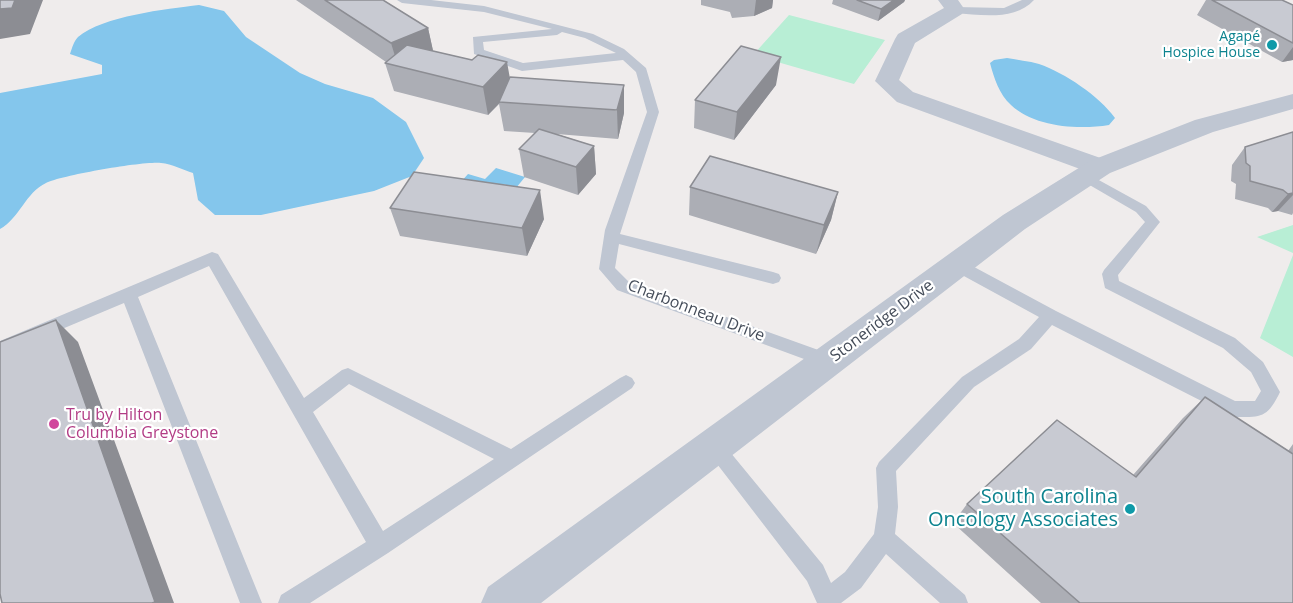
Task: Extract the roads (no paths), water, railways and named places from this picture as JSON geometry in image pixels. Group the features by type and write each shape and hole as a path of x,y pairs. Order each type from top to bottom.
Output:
{"street":[{"path":"952,5 906,39 887,81 905,97 1093,172"},
{"name":"Stoneridge Drive","path":"504,603 1014,222 1093,172 1204,126 1293,101"}],"lane":[{"name":"Charbonneau Drive","path":"402,0 484,9 520,17 589,36 625,56 642,71 653,112 612,237 607,269 623,286 829,361"},
{"path":"952,5 1005,10 1018,8 1029,0"},
{"path":"567,31 477,39 478,52 522,67 625,56"},
{"path":"957,265 1050,316 1233,409 1260,409 1271,392 1257,367 1229,343 1111,284 1110,274 1153,222 1142,209 1093,172"},
{"path":"612,237 773,278"},
{"path":"0,348 212,258 380,546"},
{"path":"129,294 251,603"},
{"path":"714,447 815,573 827,601 853,580 884,538 888,507 886,468 968,382 1025,344 1050,316"},
{"path":"302,410 348,375 510,458"},
{"path":"289,603 380,546 626,383"},
{"path":"884,538 957,603"}],"water":[{"path":"199,5 224,11 246,37 300,73 325,84 373,98 406,122 424,158 412,176 374,191 261,215 215,215 198,200 193,173 165,164 122,166 46,183 33,193 7,225 0,229 0,93 102,74 102,65 70,54 78,37 89,30 119,19 153,11"},
{"path":"1007,58 1039,64 1060,73 1091,94 1115,118 1109,125 1070,127 1044,122 1021,112 1003,96 990,63"},
{"path":"496,168 525,177 516,188 503,184 493,194 460,183 468,174 485,179"}],"place":[{"name":"Agapé Hospice House","path":"1272,45"},
{"name":"Tru by Hilton Columbia Greystone","path":"54,424"},
{"name":"South Carolina Oncology Associates","path":"1130,509"}]}
